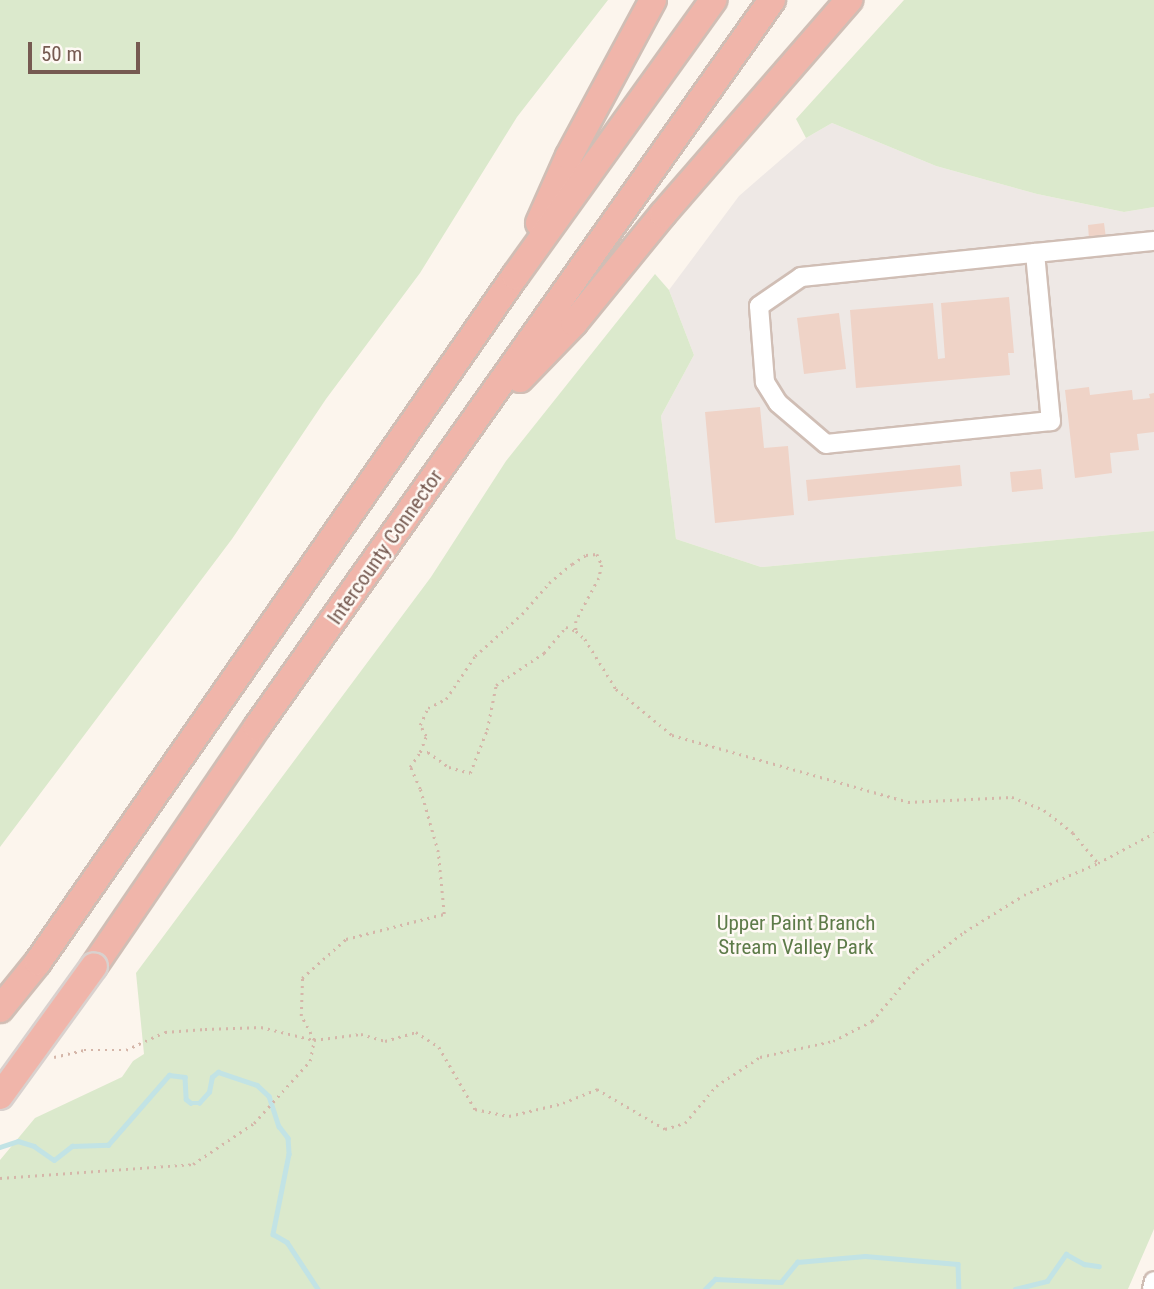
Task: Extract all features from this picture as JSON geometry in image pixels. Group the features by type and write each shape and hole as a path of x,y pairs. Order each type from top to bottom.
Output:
{"highway":[{"path":"515,276 569,156 653,0"},
{"path":"0,1009 38,962 515,276 713,0"},
{"name":"Intercounty Connector","path":"0,1096 94,966 257,727 772,0"},
{"path":"456,447 573,323 663,214 849,0"}],"street":[{"path":"1035,253 1051,421 826,444 778,403 765,382 759,306 801,277 1035,253 1154,241"},
{"path":"1152,1289 1154,1281"}],"path":[{"path":"0,1178 192,1164 254,1123 310,1061 314,1040 300,1016 302,978 345,939 444,914 438,852 420,789 410,767 426,736 420,725 428,708 446,699 475,656 522,614 549,583 586,555 597,554 602,565 599,578 576,621 576,631"},
{"path":"420,752 428,752 449,767 470,773 487,730 496,685 544,653 566,627 576,631 616,689 672,735 908,802 1012,797 1044,810 1073,834 1098,863"},
{"path":"51,1058 83,1050 126,1051 166,1032 205,1029 261,1027 314,1040 361,1034 385,1041 416,1032 439,1047 475,1109 509,1115 563,1102 597,1089 665,1129 685,1123 716,1086 760,1057 833,1041 872,1021 916,969 964,932 1024,895 1098,863 1154,833"}],"shaded area":[{"path":"832,123 936,166 1037,194 1124,212 1154,207 1154,531 761,567 676,539 661,416 694,355 669,290 739,196 806,138"}],"green space":[{"path":"0,0 608,0 517,117 420,273 326,399 232,539 0,847"},
{"path":"904,0 1154,0 1154,207 1124,212 1037,194 936,166 832,123 806,138 796,119"},
{"name":"Upper Paint Branch Stream Valley Park","path":"655,274 669,290 694,355 661,416 676,539 761,567 1154,531 1154,1229 1128,1289 0,1289 0,1160 35,1118 122,1077 133,1061 144,1054 136,973 431,577 506,461"}],"building":[{"path":"1104,223 1106,238 1089,239 1088,225"},
{"path":"1009,297 1014,353 1008,353 1010,375 856,388 850,310 933,303 938,359 945,358 941,303"},
{"path":"839,313 846,369 804,374 797,318"},
{"path":"1089,387 1090,395 1132,390 1133,400 1150,398 1149,394 1154,393 1154,432 1137,434 1139,450 1110,453 1112,473 1075,478 1065,390"},
{"path":"760,407 764,448 788,446 794,515 715,523 705,412"},
{"path":"960,465 962,486 808,501 806,480"},
{"path":"1041,469 1043,489 1012,492 1010,472"}],"waterway":[{"path":"0,1147 18,1141 34,1146 54,1160 72,1146 108,1145 169,1075 185,1077 186,1099 191,1103 199,1103 209,1092 212,1077 218,1072 257,1085 269,1096 279,1126 288,1138 289,1154 273,1234 287,1242 318,1289"},
{"path":"1015,1289 1047,1281 1066,1254 1084,1264 1099,1266"},
{"path":"705,1289 715,1279 781,1282 797,1262 865,1256 958,1264 959,1289"}]}
